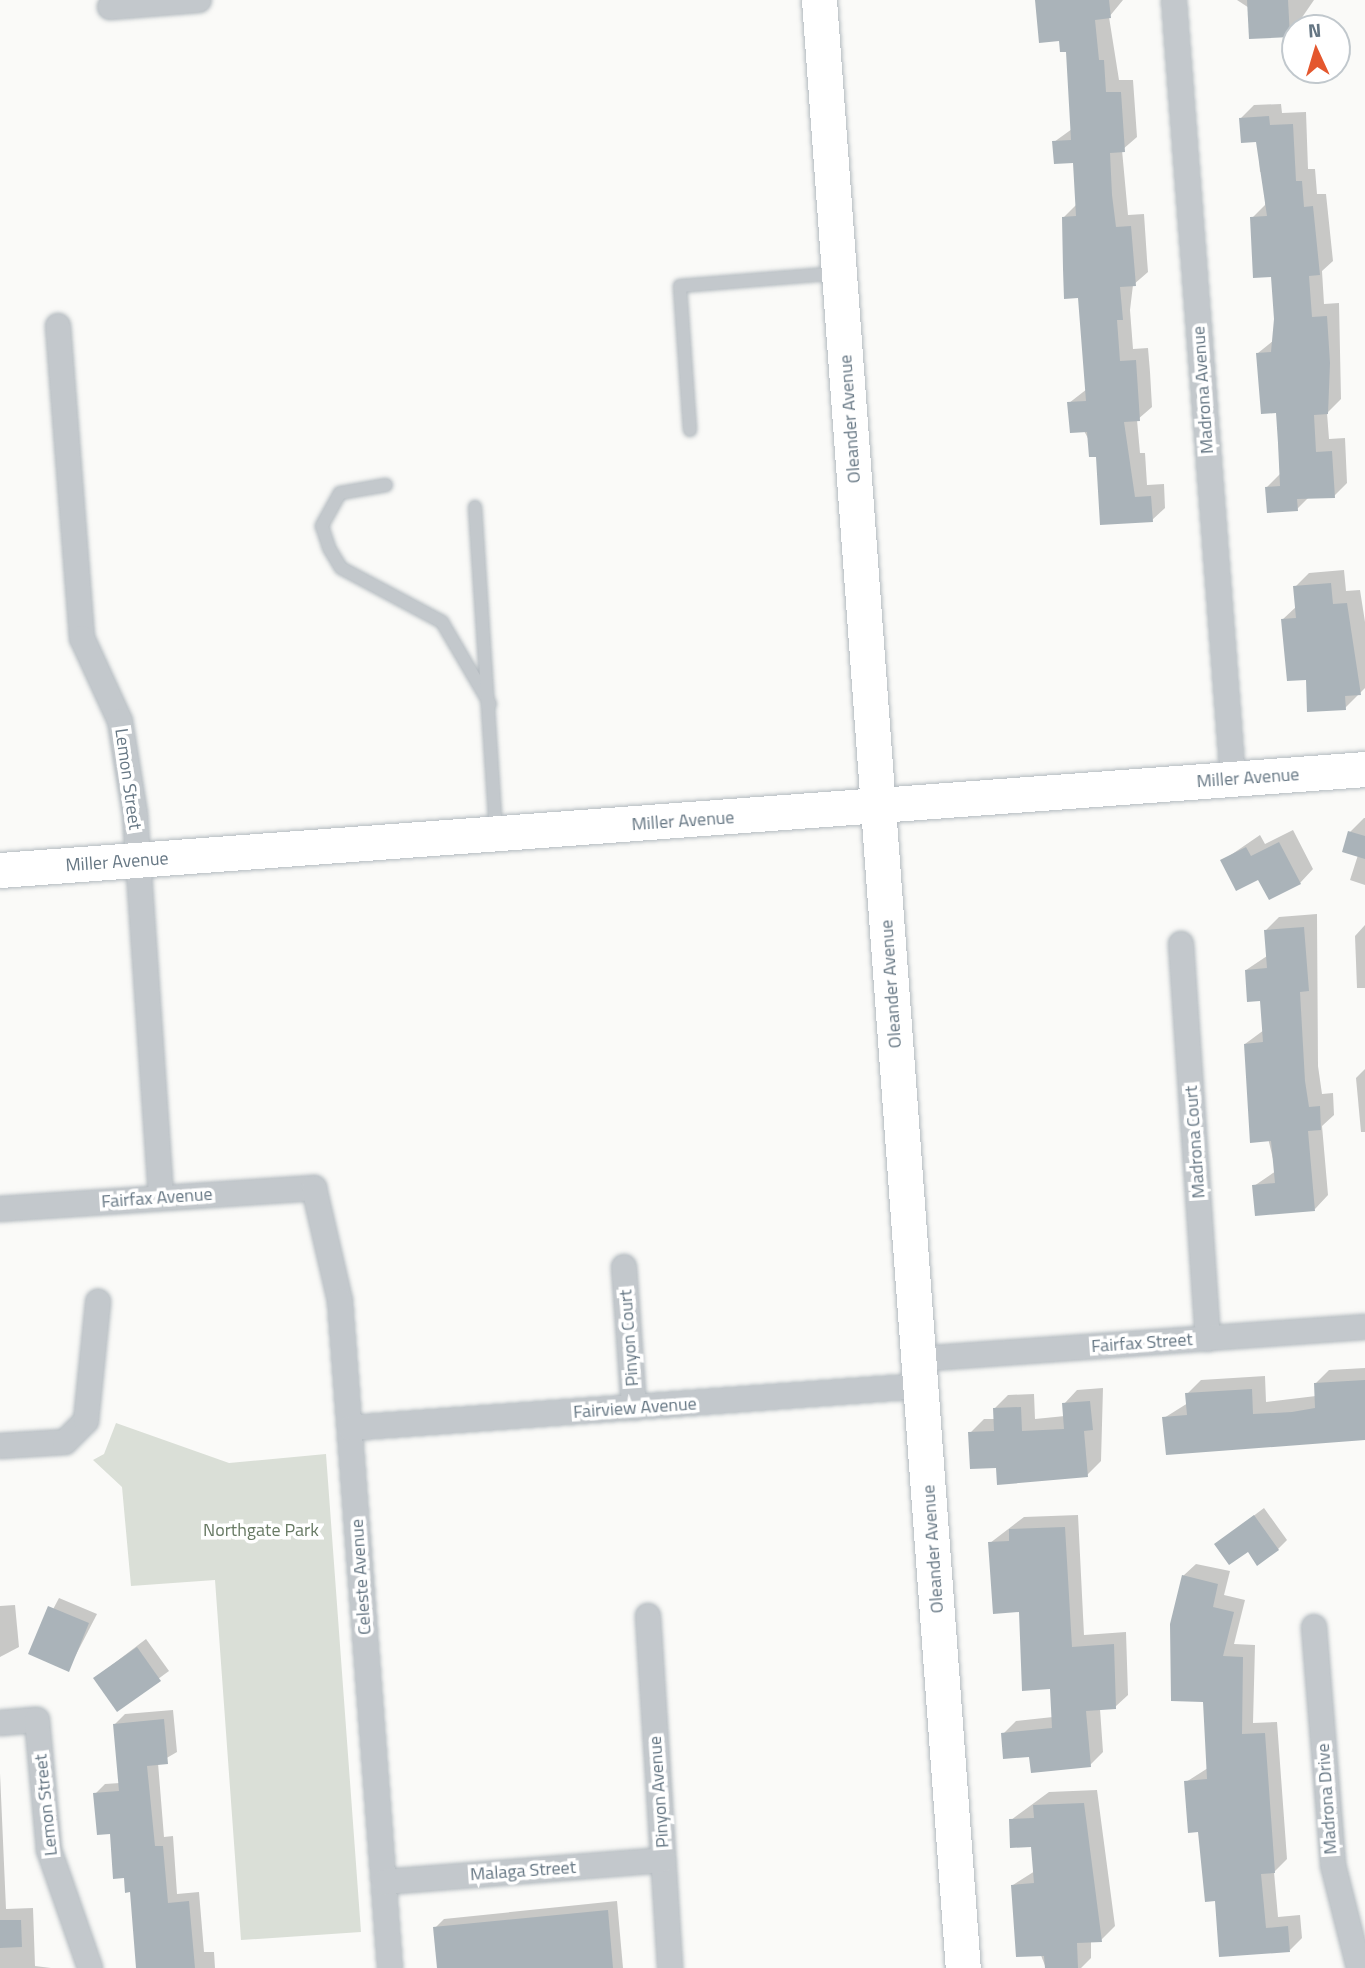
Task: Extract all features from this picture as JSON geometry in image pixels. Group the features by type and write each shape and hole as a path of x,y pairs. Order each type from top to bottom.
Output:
{"street":[{"path":"110,7 199,0"},
{"name":"Oleander Avenue","path":"819,0 963,1968"},
{"name":"Madrona Avenue","path":"1174,0 1233,779"},
{"name":"Lemon Street","path":"58,326 82,638 120,721 138,861 161,1197"},
{"name":"Miller Avenue","path":"0,870 1365,769"},
{"name":"Madrona Court","path":"1181,944 1208,1339"},
{"name":"Fairfax Avenue","path":"0,1209 314,1188"},
{"name":"Celeste Avenue","path":"314,1188 340,1301 390,1968"},
{"name":"Pinyon Court","path":"624,1267 634,1408"},
{"path":"0,1446 65,1442 86,1422 99,1302"},
{"name":"Fairfax Street","path":"920,1372 1208,1339 1365,1328"},
{"name":"Fairview Avenue","path":"350,1428 634,1408 920,1372"},
{"name":"Pinyon Avenue","path":"648,1616 670,1968"},
{"name":"Madrona Drive","path":"1314,1627 1332,1865 1359,1968"},
{"name":"Lemon Street","path":"0,1723 37,1720 49,1850 90,1968"},
{"name":"Malaga Street","path":"384,1882 663,1860"}],"lane":[{"path":"690,430 680,286 839,273"},
{"path":"386,485 340,493 322,527 330,548 341,568 442,622 491,704"},
{"path":"475,507 491,704 496,835"}],"green space":[{"name":"Northgate Park","path":"116,1423 229,1463 326,1454 361,1932 241,1940 215,1580 131,1586 122,1487 93,1460 104,1454"}],"building":[{"path":"1035,0 1109,0 1111,18 1095,20 1099,60 1104,60 1106,92 1121,92 1125,152 1110,153 1112,195 1116,227 1131,226 1136,286 1120,287 1123,320 1117,320 1120,361 1136,360 1140,421 1124,422 1135,497 1151,496 1153,522 1100,525 1096,457 1089,457 1087,432 1070,433 1067,402 1086,401 1078,298 1064,299 1062,217 1076,216 1073,163 1054,164 1052,141 1071,140 1066,52 1060,52 1059,41 1039,43"},
{"path":"1247,0 1288,0 1289,14 1281,14 1281,37 1249,39"},
{"path":"1269,116 1270,125 1293,124 1296,181 1302,181 1304,207 1313,206 1320,275 1309,276 1312,317 1327,316 1330,363 1328,414 1314,415 1316,452 1332,451 1335,498 1297,499 1298,511 1267,513 1265,487 1280,486 1276,413 1261,414 1256,353 1271,352 1274,319 1271,277 1253,278 1250,217 1267,216 1256,142 1241,143 1239,118"},
{"path":"1331,583 1333,604 1347,603 1361,695 1345,696 1346,710 1307,712 1306,680 1287,681 1281,619 1296,618 1293,586"},
{"path":"1348,831 1365,836 1365,859 1342,852"},
{"path":"1279,842 1301,884 1269,900 1258,880 1236,891 1220,860 1246,847 1251,856"},
{"path":"1304,927 1309,991 1300,992 1305,1081 1309,1107 1320,1106 1321,1130 1308,1131 1315,1211 1255,1216 1252,1185 1275,1183 1271,1141 1250,1143 1244,1044 1263,1042 1260,1001 1247,1002 1245,970 1267,968 1264,930"},
{"path":"1365,1380 1365,1440 1166,1455 1162,1417 1187,1415 1185,1393 1252,1389 1253,1414 1292,1412 1315,1408 1314,1383"},
{"path":"1090,1401 1093,1430 1084,1431 1088,1477 997,1485 996,1468 970,1469 968,1432 994,1431 993,1408 1021,1407 1022,1431 1064,1429 1062,1403"},
{"path":"1254,1515 1279,1550 1257,1566 1248,1552 1229,1565 1214,1544"},
{"path":"1065,1527 1072,1647 1114,1644 1116,1709 1086,1711 1091,1767 1031,1773 1029,1757 1003,1759 1001,1733 1052,1728 1050,1689 1022,1691 1019,1612 993,1614 988,1542 1009,1541 1009,1529"},
{"path":"1182,1575 1218,1584 1213,1607 1234,1612 1223,1656 1243,1657 1242,1734 1265,1733 1275,1873 1261,1874 1266,1928 1288,1926 1290,1952 1219,1957 1215,1901 1205,1902 1198,1832 1188,1833 1184,1781 1207,1779 1203,1702 1171,1701 1170,1624"},
{"path":"48,1606 89,1623 69,1672 28,1654"},
{"path":"137,1647 161,1681 117,1712 93,1678"},
{"path":"164,1719 168,1764 147,1766 155,1846 163,1846 168,1903 189,1901 195,1968 136,1968 130,1892 125,1893 124,1878 113,1879 110,1834 97,1835 93,1793 119,1791 113,1724"},
{"path":"1084,1803 1102,1942 1077,1943 1078,1968 1045,1968 1044,1956 1016,1957 1011,1885 1034,1883 1031,1847 1010,1848 1009,1819 1034,1818 1033,1805"},
{"path":"608,1910 613,1968 437,1968 433,1927"},
{"path":"0,1920 21,1920 22,1947 0,1948"}]}
